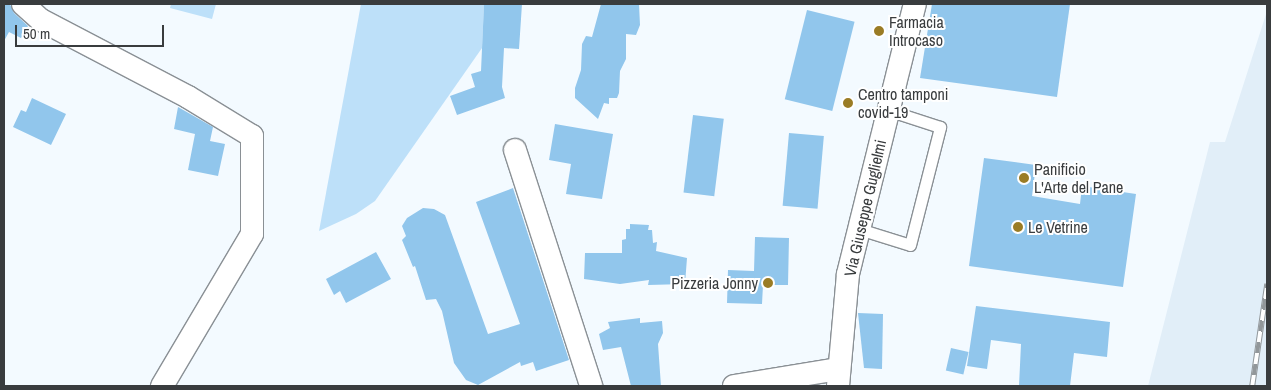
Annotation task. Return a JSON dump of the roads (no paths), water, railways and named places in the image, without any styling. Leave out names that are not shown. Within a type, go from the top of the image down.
[{"type":"street","points":[[23,4],[41,20],[188,97],[252,136],[252,234],[162,386]]},
{"type":"street","name":"Via Giuseppe Guglielmi","points":[[838,377],[848,274],[914,4]]},
{"type":"street","points":[[514,150],[591,386]]},
{"type":"street","points":[[734,386],[838,377]]},
{"type":"lane","points":[[859,229],[910,245],[940,127],[888,110]]},
{"type":"railway","points":[[1252,386],[1267,284]]},
{"type":"place","name":"Farmacia Introcaso","points":[[879,31]]},
{"type":"place","name":"Centro tamponi covid-19","points":[[848,103]]},
{"type":"place","name":"Panificio L'Arte del Pane","points":[[1024,178]]},
{"type":"place","name":"Le Vetrine","points":[[1018,227]]},
{"type":"place","name":"Pizzeria Jonny","points":[[768,283]]}]
